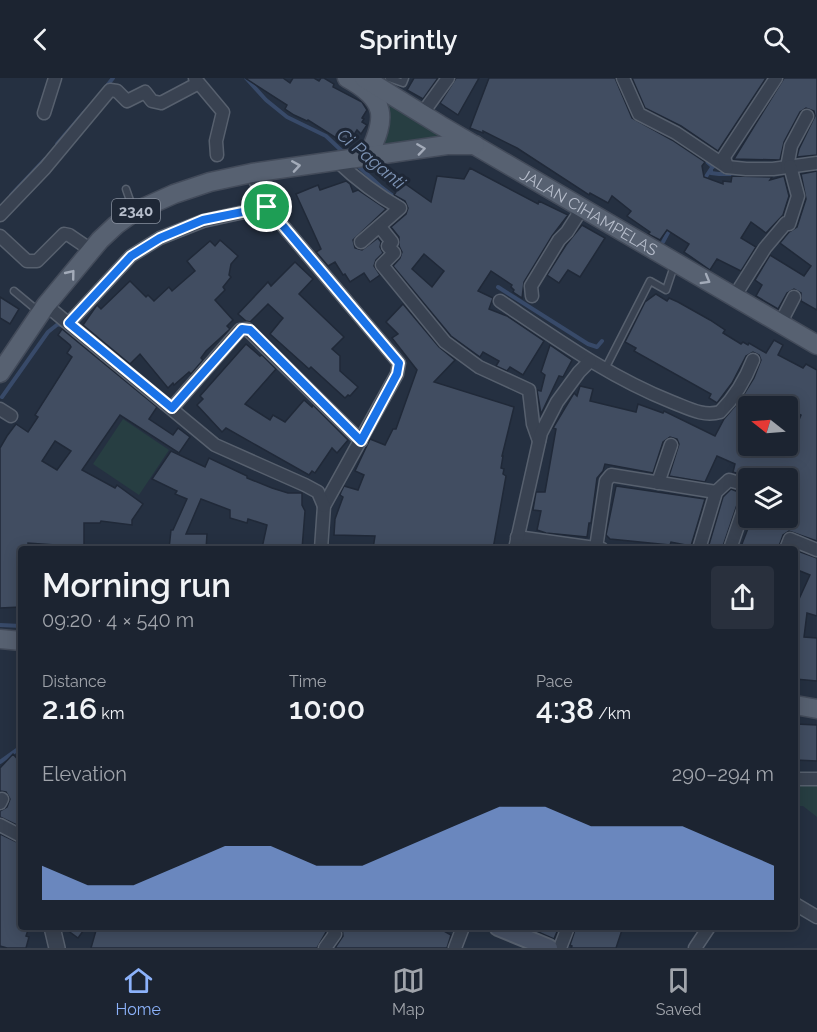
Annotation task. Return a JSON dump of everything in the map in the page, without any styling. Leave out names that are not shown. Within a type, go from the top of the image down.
[{"type":"main road","name":"JALAN CIHAMPELAS","points":[[348,78],[366,83],[401,86],[422,114],[817,345]]},
{"type":"main road","points":[[364,156],[377,138],[380,123],[379,109],[366,83]]},
{"type":"main road","name":"2340","points":[[0,373],[44,309],[91,250],[116,225],[134,212],[174,194],[252,172],[447,145],[475,145]]},
{"type":"main road","points":[[798,705],[817,708]]},
{"type":"main road","points":[[505,930],[549,948]]},
{"type":"street","points":[[44,112],[55,78]]},
{"type":"street","points":[[422,114],[448,78]]},
{"type":"street","points":[[623,78],[639,114],[676,133],[720,162],[753,169],[790,168],[817,163]]},
{"type":"street","points":[[720,162],[776,78]]},
{"type":"street","points":[[196,80],[223,112],[216,141],[217,155]]},
{"type":"street","points":[[0,215],[45,168],[110,90],[117,91],[127,101],[145,92],[152,101],[161,103],[195,86],[196,80]]},
{"type":"street","points":[[734,297],[765,248],[786,223],[789,224],[798,196],[790,168],[791,146],[807,116]]},
{"type":"street","points":[[338,159],[357,181],[400,208],[361,242]]},
{"type":"street","points":[[252,172],[267,207],[399,363],[397,374],[324,506],[321,546]]},
{"type":"street","points":[[69,323],[131,256],[160,238],[203,220],[267,207]]},
{"type":"street","points":[[532,296],[531,286],[559,240],[583,207]]},
{"type":"street","points":[[380,227],[392,242],[388,246],[394,253],[382,265],[395,278],[445,342],[479,367],[529,390],[533,424],[539,441]]},
{"type":"street","points":[[0,236],[27,261],[32,262],[37,261],[64,234],[91,250]]},
{"type":"street","points":[[780,324],[794,297]]},
{"type":"street","points":[[500,301],[604,369],[646,392],[703,414],[720,412],[726,407],[748,373],[753,360]]},
{"type":"street","points":[[44,309],[69,323],[215,445],[318,492],[324,506]]},
{"type":"street","points":[[172,408],[242,329],[247,328],[361,441]]},
{"type":"street","points":[[558,546],[516,543],[541,433],[557,402],[579,372],[591,361]]},
{"type":"street","points":[[0,409],[11,416]]},
{"type":"street","points":[[658,483],[671,445]]},
{"type":"street","points":[[601,546],[608,477],[614,474],[716,492]]},
{"type":"street","points":[[700,546],[716,492],[729,480],[738,483]]},
{"type":"street","points":[[731,546],[738,525]]},
{"type":"street","points":[[788,546],[791,539],[817,550]]},
{"type":"street","points":[[798,779],[817,779]]},
{"type":"street","points":[[0,825],[18,834]]},
{"type":"street","points":[[798,906],[817,917]]},
{"type":"street","points":[[52,930],[54,947]]},
{"type":"street","points":[[325,948],[335,934],[334,930]]},
{"type":"street","points":[[454,948],[462,930]]},
{"type":"street","points":[[560,948],[567,930]]},
{"type":"street","points":[[695,948],[708,930]]},
{"type":"lane","points":[[389,78],[401,86]]},
{"type":"lane","points":[[126,189],[134,212]]},
{"type":"lane","points":[[604,369],[650,281],[666,291],[676,262]]},
{"type":"lane","points":[[14,291],[44,309]]},
{"type":"green space","points":[[379,96],[437,131],[439,135],[436,139],[377,150]]},
{"type":"green space","points":[[123,419],[169,450],[139,495],[93,464]]},
{"type":"green space","points":[[817,782],[817,817],[803,806],[798,806],[798,783]]},
{"type":"building","points":[[245,78],[283,78],[290,83],[293,78],[314,78],[319,81],[324,78],[334,84],[333,87],[362,102],[367,110],[362,122],[367,125],[361,134],[357,130],[349,142],[344,138],[341,141],[308,120],[294,115],[285,109],[287,105]]},
{"type":"building","points":[[414,78],[438,78],[423,99],[407,90]]},
{"type":"building","points":[[456,78],[479,78],[458,115],[440,103]]},
{"type":"building","points":[[489,78],[615,78],[632,118],[672,140],[705,162],[702,166],[704,177],[723,184],[723,181],[731,182],[732,176],[772,177],[770,180],[784,176],[789,196],[783,215],[766,233],[751,222],[741,238],[756,247],[741,271],[717,259],[710,270],[684,252],[689,244],[667,230],[660,240],[648,234],[650,232],[627,216],[631,211],[612,196],[608,203],[590,193],[589,195],[517,148],[483,131],[483,133],[470,128]]},
{"type":"building","points":[[632,78],[766,78],[718,151],[681,126],[645,108]]},
{"type":"building","points":[[784,78],[817,78],[817,155],[797,157],[815,116],[814,111],[806,108],[800,112],[784,142],[780,160],[734,159]]},
{"type":"building","points":[[470,168],[538,204],[539,201],[568,215],[552,236],[524,282],[522,298],[513,292],[512,285],[491,271],[478,291],[493,298],[489,309],[507,316],[544,341],[523,375],[510,367],[507,371],[496,366],[499,361],[483,352],[480,357],[451,336],[393,266],[402,252],[399,237],[391,227],[406,214],[408,208],[405,201],[394,195],[396,192],[387,184],[394,176],[431,202],[437,176],[464,179]],"holes":[[[424,254],[444,271],[432,287],[412,269]]]},
{"type":"building","points":[[817,171],[817,310],[801,301],[801,293],[794,289],[787,293],[778,309],[756,296],[762,285],[755,280],[770,255],[804,276],[811,266],[780,243],[789,232],[797,227],[806,199],[801,174]]},
{"type":"building","points":[[346,181],[353,192],[358,190],[386,209],[353,240],[355,248],[362,250],[378,238],[381,242],[380,247],[383,253],[374,266],[380,275],[370,282],[364,273],[350,282],[335,262],[328,266],[316,252],[321,249],[296,194],[318,185],[320,190]]},
{"type":"building","points":[[582,225],[605,238],[580,277],[568,270],[559,283],[547,275]]},
{"type":"building","points":[[220,240],[238,256],[231,264],[229,275],[231,277],[223,287],[225,290],[215,300],[233,320],[227,326],[230,329],[206,351],[201,358],[203,360],[191,374],[189,372],[174,385],[173,383],[168,388],[140,354],[130,364],[83,325],[97,305],[101,309],[130,281],[146,297],[148,295],[154,301],[169,287],[172,291],[195,271],[187,261],[210,241],[215,246]]},
{"type":"building","points":[[295,262],[313,279],[299,294],[344,337],[332,349],[340,356],[340,371],[358,387],[345,398],[270,334],[283,318],[268,304],[250,322],[238,314],[268,282],[271,286]]},
{"type":"building","points":[[656,294],[667,301],[669,298],[678,302],[710,320],[725,330],[723,333],[741,344],[743,342],[748,345],[749,343],[766,353],[774,340],[783,345],[778,355],[803,368],[806,364],[817,370],[817,541],[789,531],[783,535],[779,546],[741,546],[748,528],[798,528],[798,468],[738,468],[738,474],[733,472],[735,464],[717,456],[705,482],[669,476],[679,444],[677,439],[670,437],[663,442],[653,473],[605,464],[597,478],[587,537],[537,530],[541,511],[533,510],[536,492],[545,492],[556,429],[553,428],[574,393],[577,396],[580,386],[593,389],[590,401],[636,412],[638,404],[663,413],[664,411],[715,436],[724,419],[738,403],[738,456],[798,456],[798,422],[801,415],[798,414],[798,396],[743,396],[754,378],[761,360],[759,355],[753,352],[746,356],[732,383],[717,403],[709,398],[711,394],[634,351],[636,348],[625,342],[645,302]]},
{"type":"building","points":[[0,297],[19,309],[10,324],[0,318]]},
{"type":"building","points":[[403,304],[439,347],[455,360],[434,382],[514,407],[502,456],[501,468],[504,469],[503,474],[506,476],[494,546],[373,546],[375,536],[334,535],[335,519],[343,497],[340,495],[344,486],[358,490],[364,475],[355,471],[370,439],[385,445],[393,429],[396,429],[417,370],[392,338],[398,334],[386,322]]},
{"type":"building","points":[[62,329],[157,407],[149,419],[173,435],[178,428],[190,437],[179,453],[120,415],[82,470],[115,488],[117,485],[143,504],[132,520],[132,525],[101,521],[100,523],[84,523],[84,546],[28,543],[28,546],[18,546],[18,607],[0,608],[0,448],[16,424],[28,432],[38,417],[35,415],[72,357],[67,353],[70,345],[58,335]],"holes":[[[55,441],[71,451],[57,470],[42,461]]]},
{"type":"building","points":[[246,344],[276,369],[245,404],[270,420],[273,415],[285,422],[304,400],[312,407],[313,405],[348,440],[337,453],[332,448],[315,473],[312,471],[309,475],[226,428],[222,432],[197,405],[203,399],[200,396]]},
{"type":"building","points":[[550,345],[572,360],[563,377],[559,376],[541,414],[537,390],[541,391],[545,375],[541,372]]},
{"type":"building","points":[[171,451],[205,467],[209,458],[272,488],[288,493],[302,493],[302,505],[305,511],[302,546],[262,546],[267,525],[248,519],[247,523],[230,518],[230,510],[201,499],[186,534],[207,534],[206,546],[169,546],[171,530],[187,499],[175,494],[177,491],[152,479]]},
{"type":"building","points":[[616,486],[705,499],[691,546],[671,542],[670,545],[610,539],[606,535]]},
{"type":"building","points":[[731,489],[738,492],[738,502],[723,546],[709,546],[723,497]]},
{"type":"building","points":[[798,551],[817,558],[817,616],[807,613],[804,637],[817,638],[817,681],[798,679],[798,598],[810,575],[798,570]]},
{"type":"building","points":[[798,724],[817,725],[817,761],[798,760]]},
{"type":"building","points":[[13,754],[18,760],[18,826],[0,817],[0,811],[7,807],[10,799],[6,792],[0,791],[0,768]]},
{"type":"building","points":[[0,834],[18,843],[18,930],[28,930],[26,936],[29,937],[26,948],[0,946]]},
{"type":"building","points":[[67,930],[84,930],[78,938]]},
{"type":"building","points":[[96,930],[326,930],[326,932],[317,948],[91,948]]},
{"type":"building","points":[[342,930],[442,930],[451,935],[447,948],[335,948],[343,936]]},
{"type":"building","points":[[536,930],[558,930],[554,939]]},
{"type":"building","points":[[575,930],[622,930],[616,948],[571,948]]},
{"type":"waterway","name":"Ci Paganti","points":[[106,87],[113,78]]},
{"type":"waterway","name":"Ci Paganti","points":[[246,78],[266,100],[287,117],[326,136],[344,153]]},
{"type":"waterway","name":"Ci Paganti","points":[[57,144],[87,109]]},
{"type":"waterway","points":[[699,154],[713,167]]},
{"type":"waterway","name":"Ci Paganti","points":[[11,195],[45,159]]},
{"type":"waterway","name":"Ci Paganti","points":[[703,181],[715,163]]},
{"type":"waterway","name":"Ci Paganti","points":[[356,164],[410,209]]},
{"type":"waterway","points":[[711,170],[711,173],[739,174]]},
{"type":"waterway","name":"Ci Paganti","points":[[663,242],[671,227]]},
{"type":"waterway","name":"Ci Paganti","points":[[498,287],[588,344],[597,347],[602,341]]},
{"type":"waterway","points":[[2,397],[48,332],[58,324],[64,326]]},
{"type":"waterway","points":[[0,625],[18,626]]},
{"type":"waterway","points":[[0,762],[18,749]]},
{"type":"route","points":[[267,207],[399,363],[397,374],[361,441],[247,328],[242,329],[172,408],[69,323],[131,256],[160,238],[203,220],[267,207]]}]
